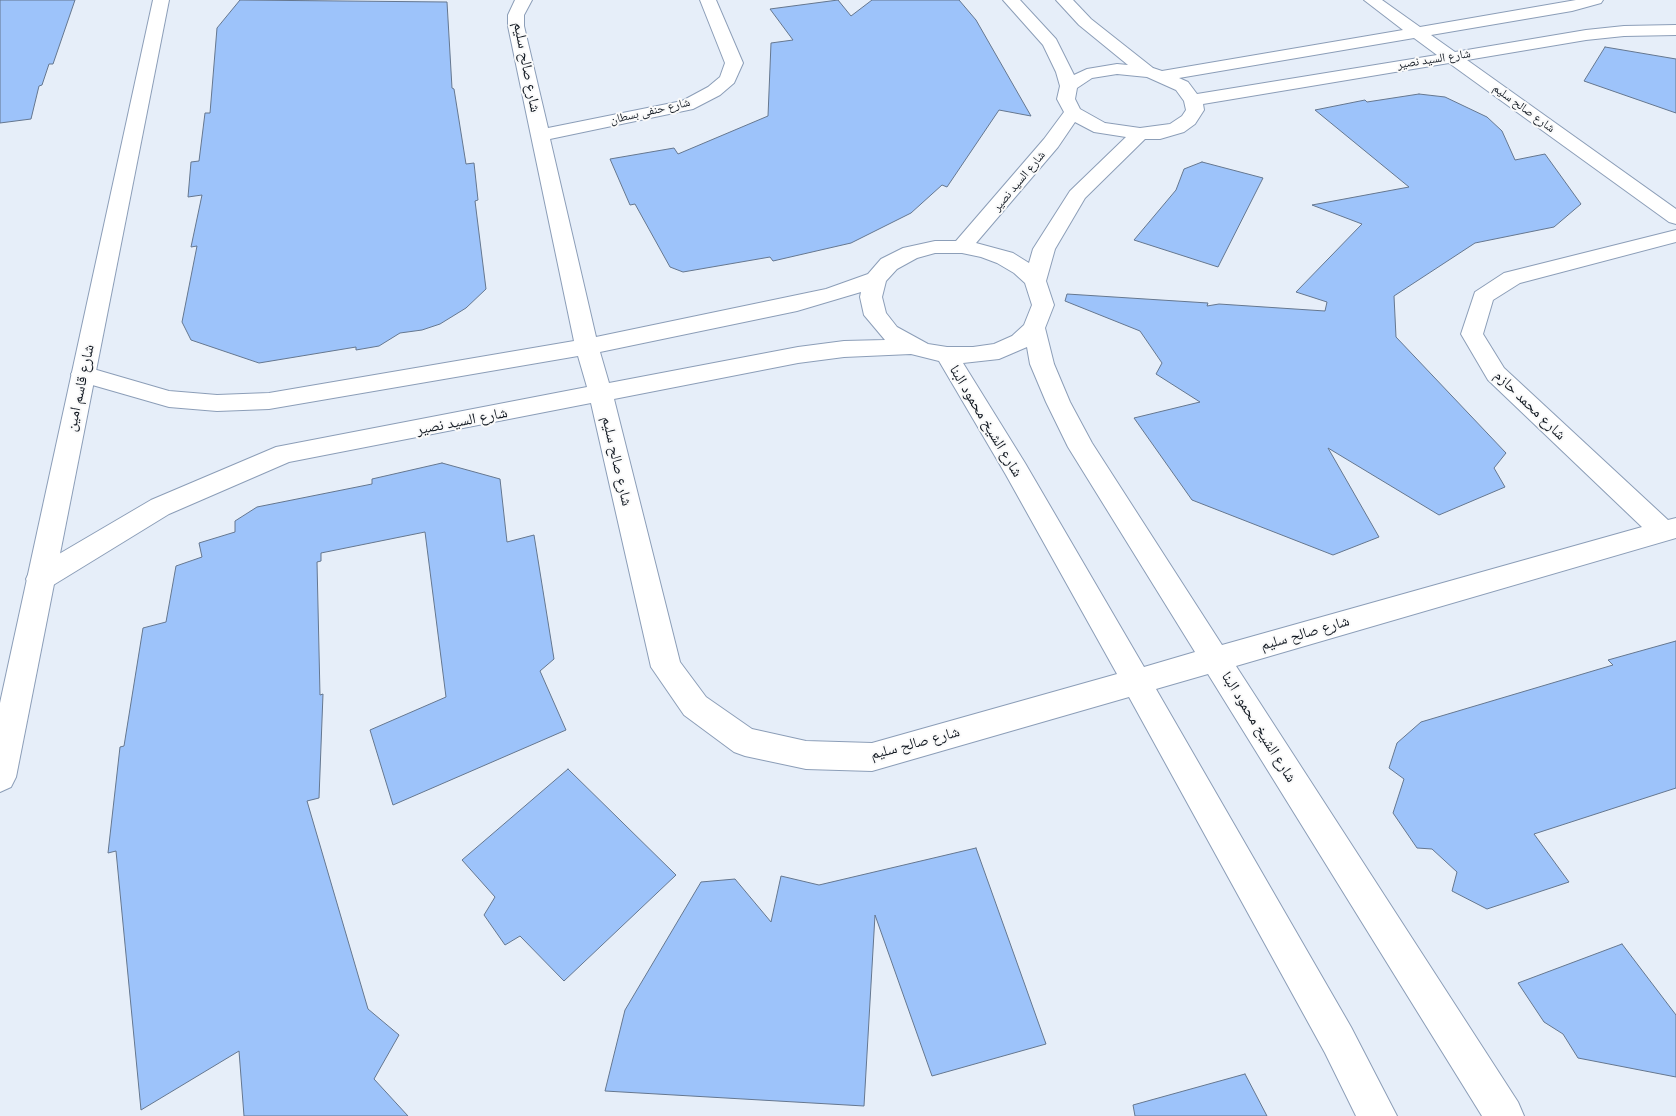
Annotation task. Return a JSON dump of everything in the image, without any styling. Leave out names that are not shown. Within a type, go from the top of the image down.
[{"type":"street","name":"شارع قاسم امين","points":[[0,777],[161,0]]},
{"type":"street","name":"شارع صالح سليم","points":[[524,0],[520,3],[516,15],[516,26],[587,347],[601,395],[666,667],[695,706],[745,742],[806,755],[872,757],[1670,530]]},
{"type":"street","name":"شارع حنفى بسطان","points":[[541,135],[687,105],[714,92],[728,79],[734,63],[708,0]]},
{"type":"street","points":[[1011,0],[1050,43],[1063,66],[1069,86],[1066,99],[1073,112],[1085,121],[1101,128],[1140,134],[1160,133],[1189,120],[1195,110],[1193,100],[1182,86],[1155,74],[1085,22],[1064,0]]},
{"type":"street","name":"شارع صالح سليم","points":[[1372,0],[1453,56],[1676,218]]},
{"type":"street","name":"شارع السيد نصير","points":[[1155,74],[1418,32],[1572,6],[1595,0]]},
{"type":"street","name":"شارع السيد نصير","points":[[1193,100],[1586,35],[1624,31],[1676,30]]},
{"type":"street","points":[[1069,86],[1082,76],[1101,70],[1134,70],[1155,74]]},
{"type":"street","name":"شارع السيد نصير","points":[[962,247],[1051,143],[1073,112]]},
{"type":"street","points":[[1035,281],[1044,248],[1077,195],[1140,134]]},
{"type":"street","name":"شارع محمد حازم","points":[[1670,530],[1496,374],[1472,334],[1483,297],[1512,278],[1676,236]]},
{"type":"street","points":[[935,247],[962,247],[985,251],[1005,258],[1022,268],[1035,281],[1044,305],[1034,328],[1020,341],[999,350],[973,355],[947,355],[912,346],[889,332],[875,315],[871,297],[876,279],[889,264],[910,253],[935,247]]},
{"type":"street","points":[[83,374],[169,399],[217,403],[269,401],[587,347],[797,304],[834,294],[876,279]]},
{"type":"street","name":"شارع الشيخ محمود البنا","points":[[1034,328],[1042,364],[1081,448],[1216,658],[1458,1046],[1504,1116]]},
{"type":"street","name":"شارع السيد نصير","points":[[40,579],[160,507],[285,454],[601,395],[798,355],[844,349],[912,346]]},
{"type":"street","name":"شارع الشيخ محمود البنا","points":[[947,355],[1025,485],[1136,681],[1338,1040],[1377,1116]]},
{"type":"building","points":[[0,0],[75,0],[53,64],[49,64],[42,85],[39,86],[31,119],[0,123]]},
{"type":"building","points":[[240,0],[447,2],[452,88],[454,89],[466,164],[474,163],[478,200],[475,201],[486,289],[466,308],[440,324],[422,330],[400,333],[379,346],[356,350],[356,347],[259,363],[191,340],[182,322],[197,246],[191,247],[202,195],[188,197],[191,162],[199,161],[205,113],[210,113],[217,28]]},
{"type":"building","points":[[838,0],[851,16],[872,0],[959,0],[976,20],[1031,116],[999,110],[947,187],[942,185],[911,213],[851,243],[773,261],[770,257],[683,272],[670,267],[635,204],[630,205],[610,159],[674,148],[678,154],[768,116],[771,43],[793,40],[770,9]]},
{"type":"building","points":[[1605,47],[1676,59],[1676,113],[1584,81]]},
{"type":"building","points":[[1419,94],[1445,97],[1487,117],[1502,131],[1515,160],[1545,154],[1581,204],[1554,227],[1475,243],[1394,296],[1396,337],[1506,453],[1494,468],[1505,487],[1439,515],[1328,448],[1379,537],[1333,555],[1192,500],[1134,418],[1200,402],[1156,374],[1162,363],[1140,331],[1065,301],[1067,294],[1208,303],[1207,306],[1219,304],[1325,311],[1327,302],[1296,292],[1362,224],[1312,205],[1409,187],[1315,110],[1365,100],[1367,102]]},
{"type":"building","points":[[1202,162],[1263,178],[1218,267],[1134,240],[1176,190],[1184,169]]},
{"type":"building","points":[[442,463],[500,479],[507,542],[534,535],[554,659],[540,671],[566,730],[393,805],[370,730],[446,697],[425,532],[321,553],[321,561],[317,562],[320,695],[323,694],[319,798],[307,801],[368,1009],[399,1035],[374,1079],[408,1116],[244,1116],[239,1051],[141,1110],[116,851],[108,853],[120,747],[124,746],[143,628],[166,622],[176,566],[202,557],[199,543],[235,532],[235,521],[257,507],[372,484],[372,479]]},
{"type":"building","points":[[1676,641],[1676,788],[1534,834],[1569,882],[1487,909],[1452,891],[1457,872],[1432,849],[1417,848],[1393,813],[1404,779],[1389,768],[1397,743],[1421,722],[1613,665],[1608,660]]},
{"type":"building","points":[[568,769],[676,875],[564,981],[520,936],[505,945],[484,915],[495,897],[462,860]]},
{"type":"building","points":[[976,848],[1046,1044],[932,1076],[875,915],[864,1106],[605,1091],[625,1010],[701,882],[735,879],[771,922],[781,876],[819,885]]},
{"type":"building","points":[[1622,944],[1676,1015],[1676,1077],[1578,1058],[1563,1034],[1544,1022],[1518,983]]},
{"type":"building","points":[[1245,1074],[1267,1116],[1135,1116],[1133,1105]]}]
